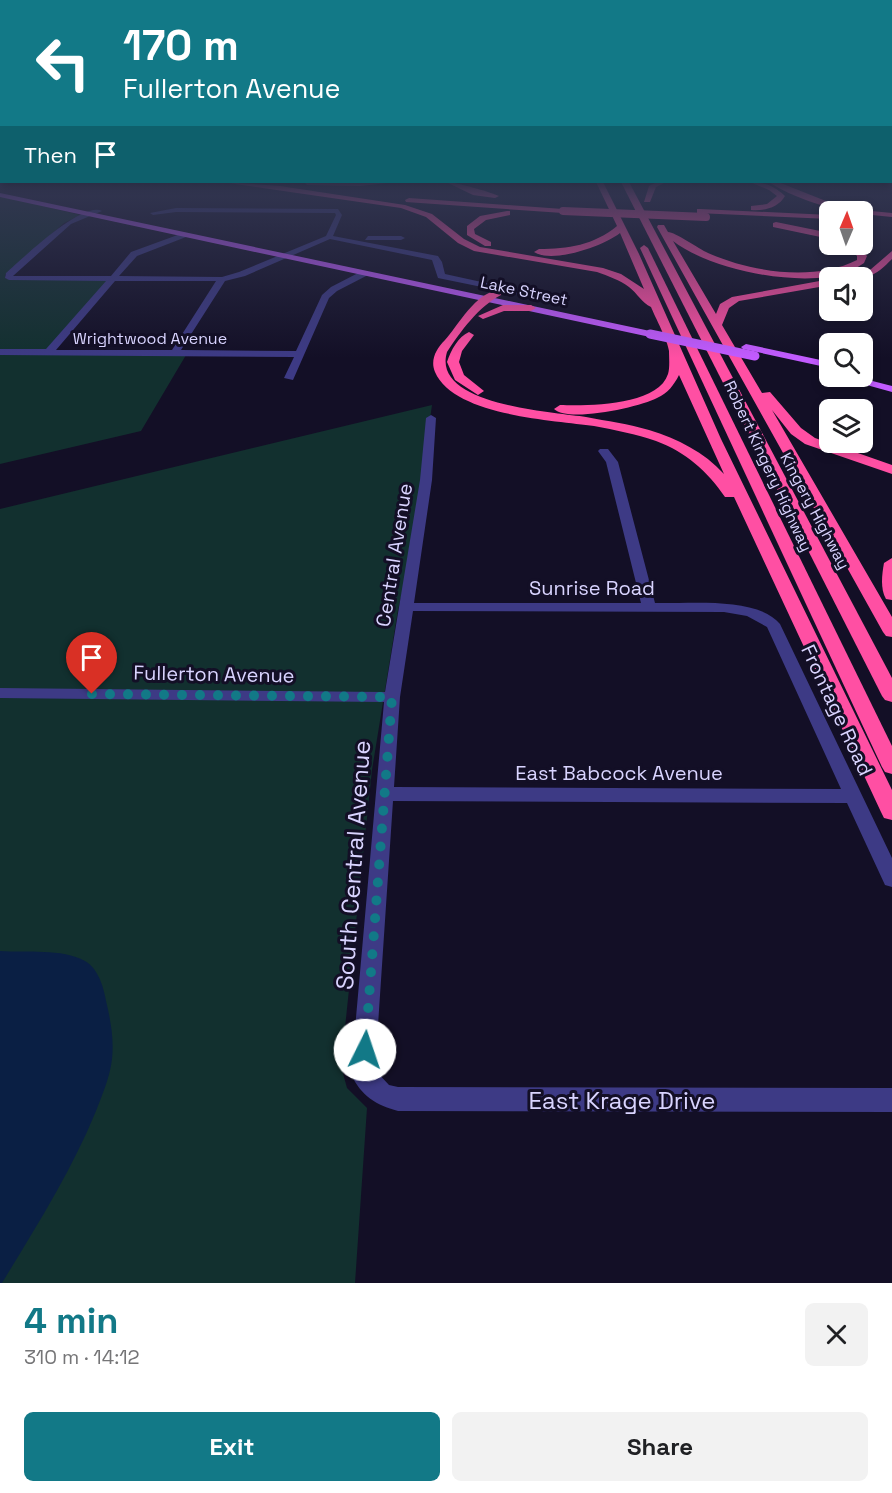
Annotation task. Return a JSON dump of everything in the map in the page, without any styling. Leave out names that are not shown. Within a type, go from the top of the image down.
[{"type":"highway","points":[[456,238],[477,249],[613,274],[633,285],[662,316]]},
{"type":"highway","points":[[475,238],[508,249],[544,252],[596,245],[608,238]]},
{"type":"highway","points":[[626,238],[662,316],[672,345],[808,641],[892,812]]},
{"type":"highway","name":"Robert Kingery Highway","points":[[638,238],[892,767]]},
{"type":"highway","name":"Kingery Highway","points":[[654,238],[892,696]]},
{"type":"highway","points":[[668,238],[892,632]]},
{"type":"highway","points":[[674,238],[692,251],[733,265],[772,272],[812,274],[849,269],[863,259],[861,255]]},
{"type":"highway","points":[[873,272],[892,254]]},
{"type":"highway","points":[[717,324],[724,306],[736,299],[819,284]]},
{"type":"highway","points":[[492,297],[483,316],[454,357],[453,362],[459,377],[474,390],[500,400],[571,410],[596,409],[631,403],[653,395],[665,387],[673,376],[672,345]]},
{"type":"highway","points":[[492,297],[441,351],[439,363],[447,383],[466,395],[502,407],[644,433],[672,443],[700,459],[725,484],[808,641]]},
{"type":"highway","points":[[483,316],[503,308],[531,308]]},
{"type":"highway","points":[[738,362],[796,431],[810,441],[892,470]]},
{"type":"highway","points":[[892,563],[890,573],[892,595]]},
{"type":"main road","name":"Lake Street","points":[[197,238],[492,297],[531,308],[819,363]]},
{"type":"main road","name":"Lake Street","points":[[227,238],[649,330],[819,371]]},
{"type":"main road","points":[[873,375],[892,379]]},
{"type":"main road","points":[[873,384],[892,389]]},
{"type":"street","points":[[52,238],[9,275],[9,278],[222,279],[242,274],[329,238]]},
{"type":"street","points":[[50,351],[134,254],[176,238]]},
{"type":"street","points":[[335,238],[435,258],[441,276],[564,301]]},
{"type":"street","points":[[392,238],[401,238]]},
{"type":"street","points":[[289,378],[325,297],[334,289],[365,273]]},
{"type":"street","points":[[174,354],[222,279]]},
{"type":"street","name":"Wrightwood Avenue","points":[[0,352],[299,354]]},
{"type":"street","name":"Central Avenue","points":[[392,697],[426,480],[431,418]]},
{"type":"street","points":[[604,451],[612,462],[649,607]]},
{"type":"street","name":"Sunrise Road","points":[[407,607],[724,608],[751,612],[773,624]]},
{"type":"street","name":"Frontage Road","points":[[773,624],[892,879]]},
{"type":"street","name":"Fullerton Avenue","points":[[0,693],[392,697]]},
{"type":"street","name":"South Central Avenue","points":[[363,1074],[392,697]]},
{"type":"street","name":"East Babcock Avenue","points":[[384,794],[855,796]]},
{"type":"street","name":"East Krage Drive","points":[[363,1074],[382,1095],[398,1099],[892,1100]]},
{"type":"green space","points":[[0,238],[47,238],[5,275],[6,279],[108,280],[48,351],[186,355],[141,431],[0,464]]},
{"type":"green space","points":[[432,405],[411,554],[398,610],[372,770],[341,1066],[347,1088],[367,1108],[355,1283],[0,1283],[0,509]]},
{"type":"water","points":[[0,951],[66,954],[90,965],[98,975],[103,987],[113,1045],[108,1079],[76,1156],[2,1283],[0,1283]]},
{"type":"route","points":[[92,694],[392,697],[365,1050]]}]
